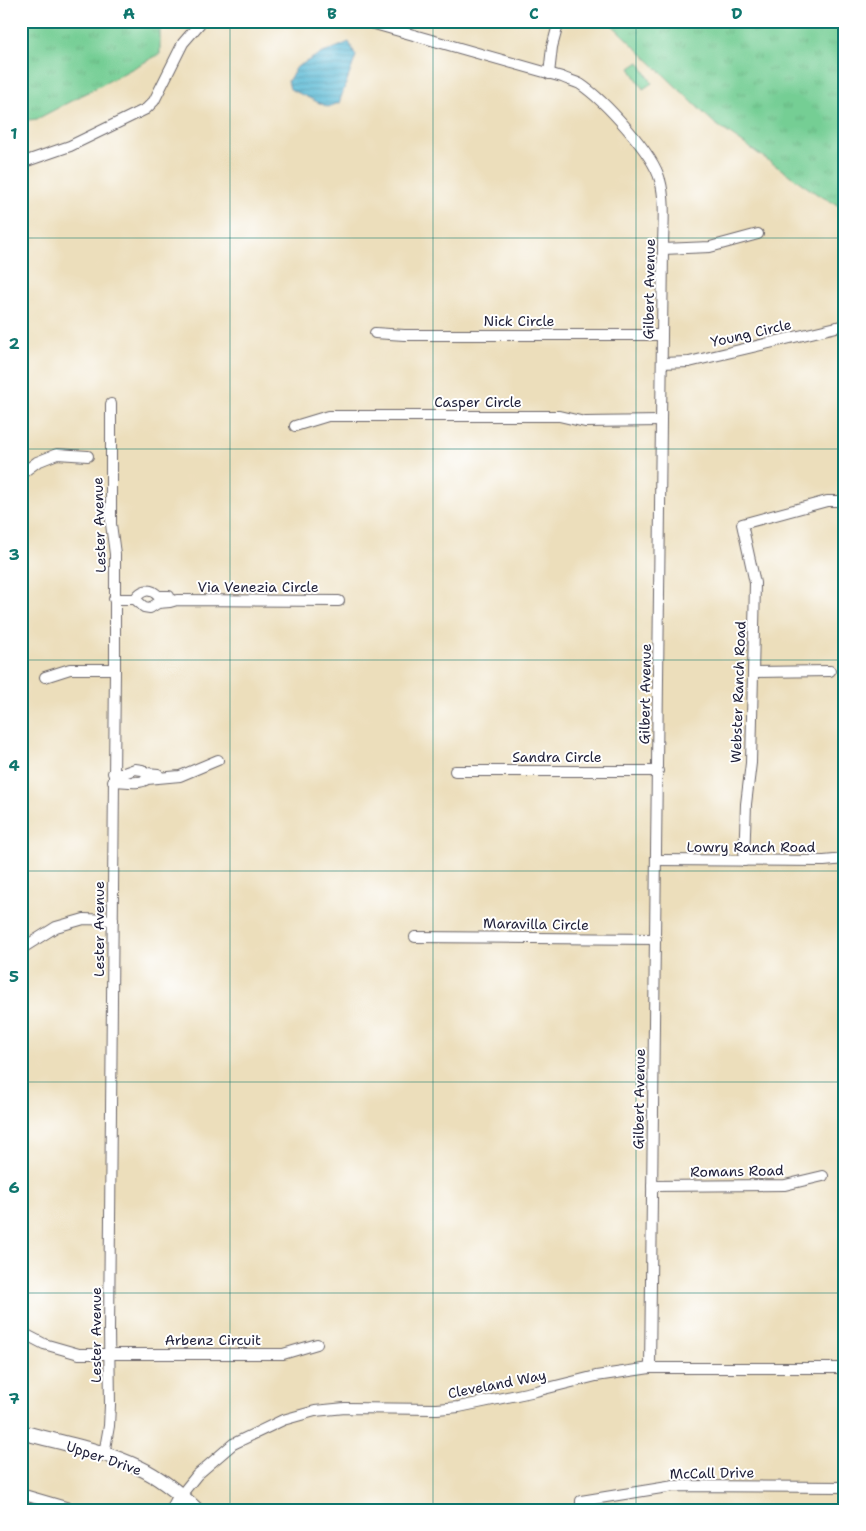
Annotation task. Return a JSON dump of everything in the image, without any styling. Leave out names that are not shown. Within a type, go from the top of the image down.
[{"type":"main road","name":"Upper Drive","points":[[21,1432],[104,1454],[141,1469],[181,1495],[197,1510]]},
{"type":"main road","points":[[173,1510],[181,1495]]},
{"type":"street","points":[[21,163],[70,146],[146,109],[154,101],[183,43],[202,21]]},
{"type":"street","name":"Gilbert Avenue","points":[[364,21],[579,84],[609,109],[654,163],[661,181],[663,200],[662,363],[650,1368]]},
{"type":"street","points":[[549,74],[552,47],[559,21]]},
{"type":"street","points":[[663,249],[710,247],[758,234]]},
{"type":"street","name":"Young Circle","points":[[662,363],[689,362],[845,325]]},
{"type":"street","name":"Nick Circle","points":[[375,332],[404,335],[662,335]]},
{"type":"street","name":"Lester Avenue","points":[[104,1454],[109,1419],[115,669],[115,554],[111,524],[111,404]]},
{"type":"street","name":"Casper Circle","points":[[295,426],[328,416],[559,416],[585,422],[661,421]]},
{"type":"street","points":[[21,474],[37,462],[58,454],[88,456]]},
{"type":"street","name":"Webster Ranch Road","points":[[744,861],[746,804],[751,763],[754,583],[742,524],[827,501],[845,501]]},
{"type":"street","name":"Via Venezia Circle","points":[[135,599],[142,592],[148,590],[158,596],[169,596],[177,600]]},
{"type":"street","name":"Via Venezia Circle","points":[[114,599],[135,599],[144,607],[150,608],[158,603],[177,600],[339,601]]},
{"type":"street","points":[[45,677],[70,669],[115,669]]},
{"type":"street","points":[[754,672],[830,671]]},
{"type":"street","points":[[113,777],[137,783],[163,776],[180,776],[218,760]]},
{"type":"street","name":"Sandra Circle","points":[[456,771],[658,771]]},
{"type":"street","name":"Lowry Ranch Road","points":[[657,860],[824,861],[845,859]]},
{"type":"street","points":[[21,949],[56,927],[84,919],[113,920]]},
{"type":"street","name":"Maravilla Circle","points":[[415,937],[656,939]]},
{"type":"street","name":"Romans Road","points":[[652,1186],[785,1185],[823,1176]]},
{"type":"street","name":"Arbenz Circuit","points":[[21,1332],[44,1344],[79,1354],[283,1354],[316,1344]]},
{"type":"street","name":"Cleveland Way","points":[[181,1495],[197,1475],[233,1444],[282,1420],[315,1411],[345,1408],[438,1409],[459,1407],[596,1376],[650,1368],[845,1368]]},
{"type":"street","name":"McCall Drive","points":[[581,1505],[674,1486],[845,1486]]},
{"type":"street","points":[[21,1494],[76,1510]]},
{"type":"green space","points":[[21,21],[160,21],[160,54],[37,119],[21,121]]},
{"type":"green space","points":[[608,21],[845,21],[845,209],[817,194],[714,123]]},
{"type":"green space","points":[[639,62],[652,83],[643,89],[630,68]]},
{"type":"water","points":[[349,42],[356,56],[339,103],[328,107],[290,89],[288,81],[297,67],[316,56]]}]
